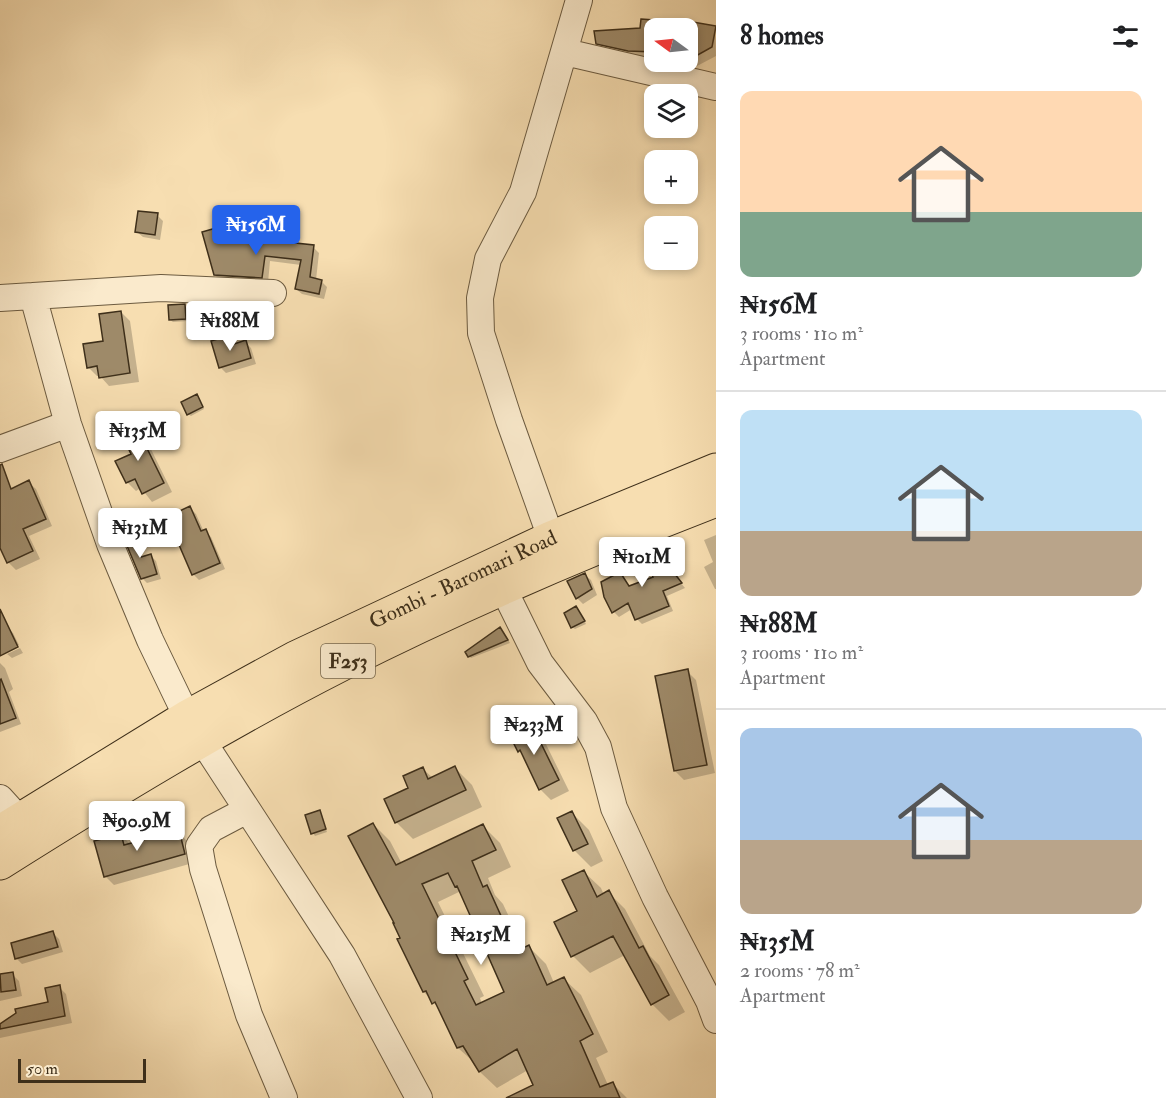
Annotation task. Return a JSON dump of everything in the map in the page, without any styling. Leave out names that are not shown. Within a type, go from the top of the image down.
[{"type":"main road","name":"Gombi - Baromari Road","points":[[0,863],[80,812],[294,658],[551,538],[716,470]]},
{"type":"main road","name":"Gombi - Baromari Road","points":[[7,817],[195,729],[341,665],[502,588],[716,500]]},
{"type":"street","points":[[551,538],[481,333],[480,298],[488,259],[523,192],[579,0]]},
{"type":"street","points":[[565,52],[716,87]]},
{"type":"street","points":[[0,298],[161,288],[273,293]]},
{"type":"street","points":[[33,296],[68,424],[110,544],[150,640],[195,729],[342,955],[419,1098]]},
{"type":"street","points":[[0,449],[68,424]]},
{"type":"street","points":[[502,588],[540,663],[584,721],[598,747],[614,808],[655,897],[709,1001],[716,1020]]},
{"type":"street","points":[[247,810],[211,829],[199,846],[203,869],[249,1015],[284,1098]]},
{"type":"building","points":[[641,19],[644,19],[644,52],[628,51],[596,44],[594,31],[640,28]]},
{"type":"building","points":[[698,23],[716,26],[712,47],[698,55]]},
{"type":"building","points":[[138,211],[158,213],[155,235],[135,232]]},
{"type":"building","points":[[223,226],[224,230],[267,235],[267,240],[314,245],[310,277],[322,280],[319,294],[295,289],[301,260],[265,256],[262,278],[214,275],[202,232]]},
{"type":"building","points":[[185,304],[186,319],[169,320],[168,305]]},
{"type":"building","points":[[121,311],[130,373],[99,378],[97,366],[87,368],[83,344],[103,341],[99,314]]},
{"type":"building","points":[[228,336],[231,345],[246,340],[251,358],[219,368],[211,341]]},
{"type":"building","points":[[197,394],[203,407],[187,415],[181,402]]},
{"type":"building","points":[[135,424],[164,483],[142,494],[135,479],[126,483],[115,461],[131,454],[120,431]]},
{"type":"building","points":[[2,464],[11,489],[29,480],[46,519],[23,529],[33,551],[7,563],[0,548],[0,465]]},
{"type":"building","points":[[190,506],[201,531],[206,529],[220,563],[192,575],[167,517]]},
{"type":"building","points":[[129,531],[141,557],[151,554],[157,574],[141,579],[122,534]]},
{"type":"building","points":[[655,549],[682,583],[663,591],[669,606],[635,620],[628,603],[612,613],[604,597],[601,582],[620,572],[629,586],[653,577],[640,554]]},
{"type":"building","points":[[585,573],[592,589],[576,599],[567,581]]},
{"type":"building","points":[[576,606],[585,621],[571,628],[564,613]]},
{"type":"building","points":[[0,609],[18,647],[0,656]]},
{"type":"building","points":[[500,627],[508,640],[468,657],[465,652]]},
{"type":"building","points":[[688,669],[707,765],[674,771],[655,676]]},
{"type":"building","points":[[0,680],[16,718],[0,724]]},
{"type":"building","points":[[531,723],[559,780],[539,790],[520,750],[518,752],[509,734]]},
{"type":"building","points":[[455,766],[466,790],[395,823],[384,799],[408,788],[403,776],[423,767],[428,779]]},
{"type":"building","points":[[320,810],[326,829],[311,834],[305,815]]},
{"type":"building","points":[[572,811],[588,844],[573,851],[557,818]]},
{"type":"building","points":[[373,823],[396,865],[483,824],[496,850],[472,861],[483,887],[487,885],[517,951],[529,945],[547,985],[564,977],[593,1034],[580,1041],[600,1087],[613,1082],[620,1098],[506,1098],[533,1085],[517,1049],[479,1072],[463,1046],[457,1048],[435,1002],[432,1004],[426,991],[423,992],[397,939],[400,938],[394,923],[348,836]],"holes":[[[448,873],[455,887],[457,886],[504,992],[476,1005],[464,981],[468,979],[422,884]]]},
{"type":"building","points":[[179,830],[185,854],[104,877],[94,841],[121,834],[124,845]]},
{"type":"building","points":[[584,870],[597,897],[609,890],[639,948],[643,946],[669,995],[651,1005],[613,936],[571,957],[554,922],[577,911],[562,880]]},
{"type":"building","points":[[53,931],[58,947],[15,959],[11,943]]},
{"type":"building","points":[[13,972],[16,990],[1,992],[0,974]]},
{"type":"building","points":[[60,985],[65,1016],[0,1029],[0,1024],[16,1013],[15,1009],[48,1002],[45,988]]}]
